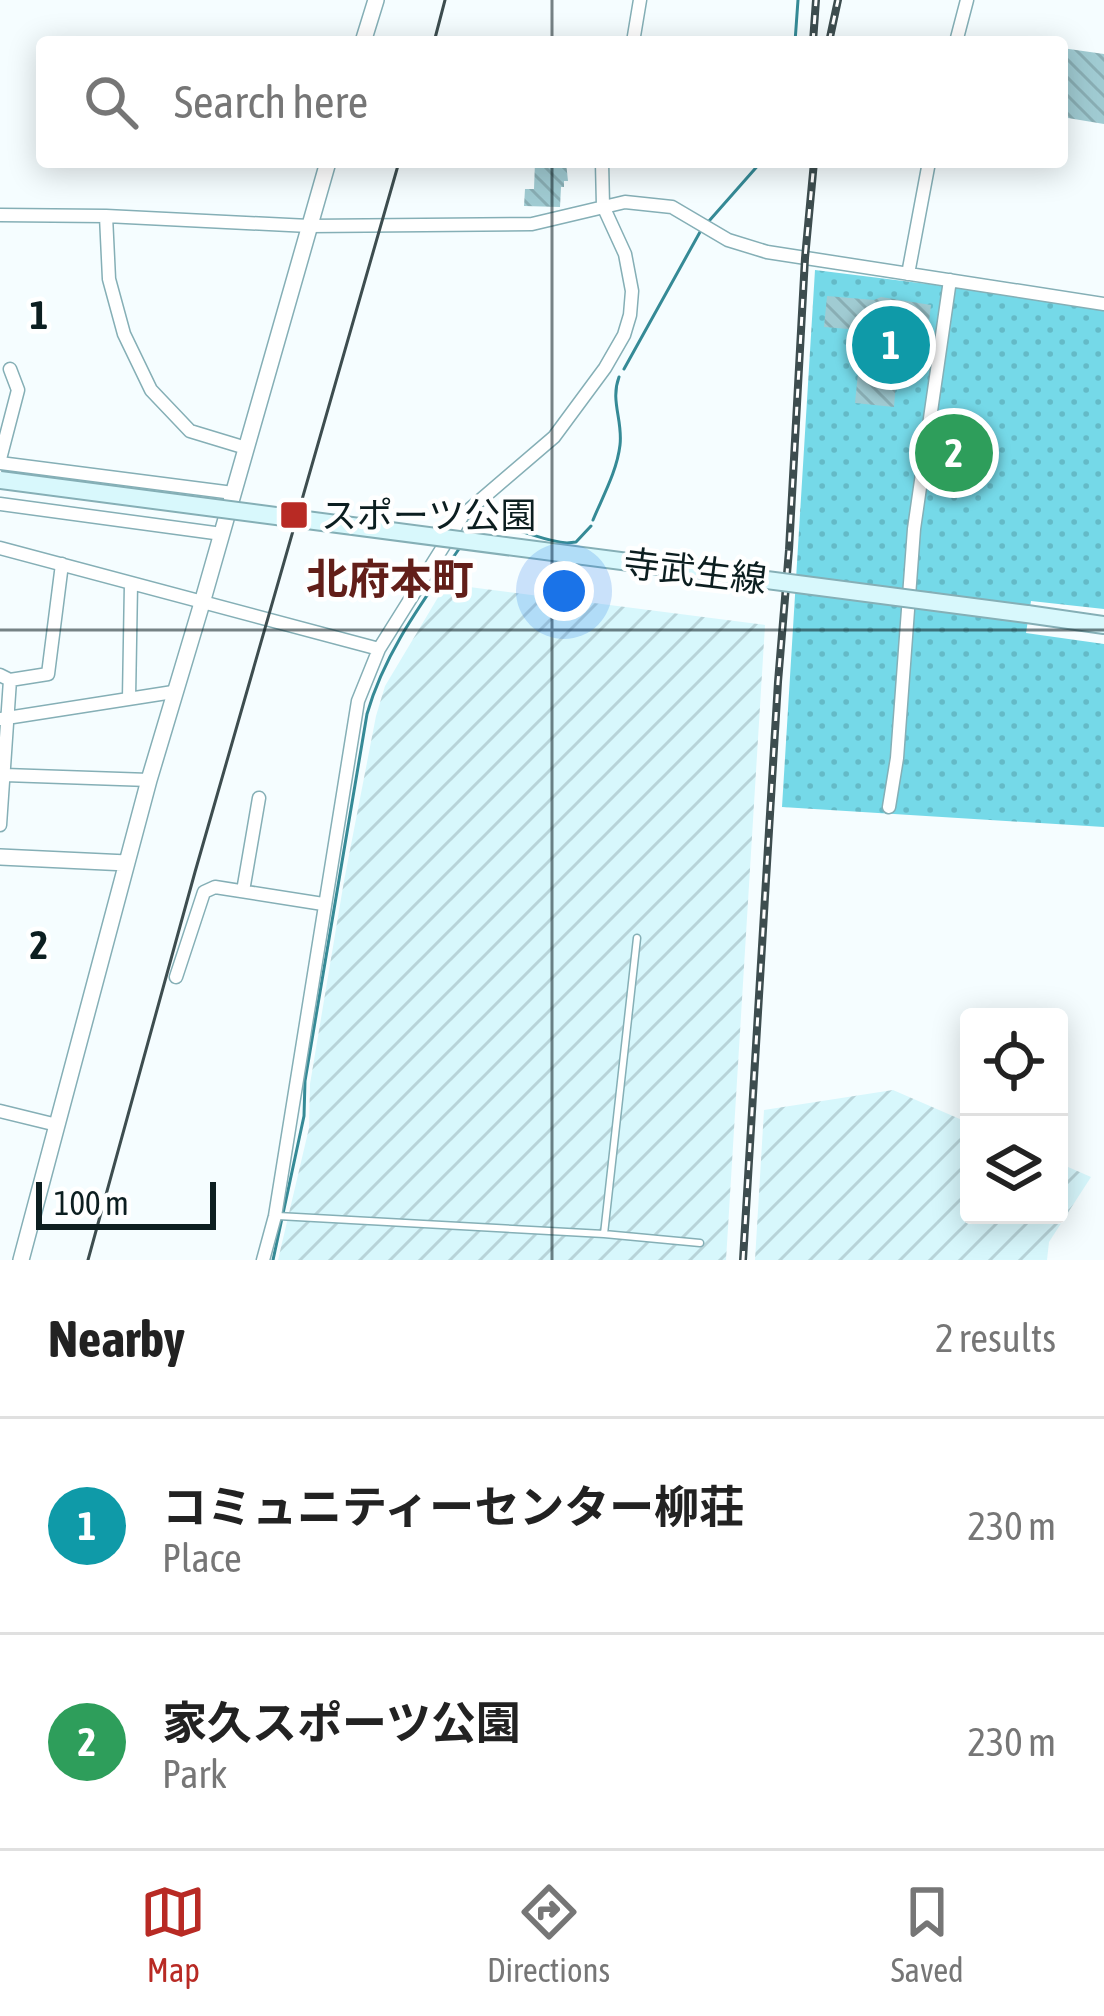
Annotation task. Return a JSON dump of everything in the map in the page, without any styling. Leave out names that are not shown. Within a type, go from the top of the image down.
[{"type":"main road","name":"寺武生線","points":[[0,480],[1104,625]]},
{"type":"street","points":[[366,36],[376,0]]},
{"type":"street","points":[[633,36],[640,0]]},
{"type":"street","points":[[958,36],[967,0]]},
{"type":"street","points":[[21,1260],[173,692],[326,168]]},
{"type":"street","points":[[263,1260],[275,1216],[358,701],[379,650],[463,515],[554,437],[624,335],[632,291],[625,254],[603,206],[602,168]]},
{"type":"street","points":[[908,274],[928,168]]},
{"type":"street","points":[[0,215],[106,215],[309,226],[532,224],[625,202],[672,207],[728,240],[767,253],[1104,304]]},
{"type":"street","points":[[106,215],[109,279],[124,334],[151,390],[190,431],[246,448]]},
{"type":"street","points":[[889,807],[914,529],[950,280]]},
{"type":"street","points":[[10,368],[17,390],[0,461],[233,494]]},
{"type":"street","points":[[0,504],[221,534]]},
{"type":"street","points":[[0,548],[379,650]]},
{"type":"street","points":[[0,825],[5,678],[48,674],[62,565]]},
{"type":"street","points":[[129,698],[131,584]]},
{"type":"street","points":[[4,718],[173,692]]},
{"type":"street","points":[[4,775],[149,780]]},
{"type":"street","points":[[243,891],[259,798]]},
{"type":"street","points":[[0,857],[127,863]]},
{"type":"street","points":[[176,977],[204,892],[214,887],[323,904]]},
{"type":"street","points":[[0,1111],[57,1125]]},
{"type":"lane","points":[[604,1234],[637,938]]},
{"type":"lane","points":[[275,1216],[700,1243]]},
{"type":"shaded area","points":[[815,270],[1104,306],[1104,609],[1031,601],[1026,633],[1104,644],[1104,827],[782,807]]},
{"type":"shaded area","points":[[446,584],[765,625],[726,1260],[278,1260],[309,1128],[310,1084],[376,716],[385,686]]},
{"type":"shaded area","points":[[893,1090],[960,1119],[960,1224],[1061,1224],[1049,1242],[1047,1260],[755,1260],[764,1110]]},
{"type":"shaded area","points":[[1068,1167],[1091,1177],[1068,1213]]},
{"type":"building","points":[[1068,49],[1104,54],[1104,124],[1068,118]]},
{"type":"building","points":[[535,168],[567,168],[560,207],[524,206],[525,189],[534,189]]},
{"type":"building","points":[[827,296],[881,297],[931,305],[929,321],[913,335],[911,357],[898,356],[894,407],[855,403],[858,373],[870,357],[872,331],[824,327]]},
{"type":"waterway","points":[[795,36],[798,0]]},
{"type":"waterway","points":[[709,221],[756,168]]},
{"type":"waterway","points":[[624,369],[700,232]]},
{"type":"waterway","points":[[593,520],[618,455],[619,377]]},
{"type":"waterway","points":[[472,535],[507,528],[567,543],[576,542],[591,526]]},
{"type":"waterway","points":[[273,1260],[304,1116],[305,1081],[367,714],[395,647],[461,546]]},
{"type":"tram line","points":[[436,36],[445,0]]},
{"type":"tram line","points":[[88,1260],[397,168]]},
{"type":"railway","points":[[813,36],[816,0]]},
{"type":"railway","points":[[830,36],[838,0]]},
{"type":"railway","points":[[743,1260],[813,168]]},
{"type":"place","name":"コミュニティーセンター柳荘","points":[[891,345]]},
{"type":"place","name":"家久スポーツ公園","points":[[954,453]]},
{"type":"place","name":"スポーツ公園","points":[[294,515]]},
{"type":"district","name":"北府本町","points":[[390,579]]}]
